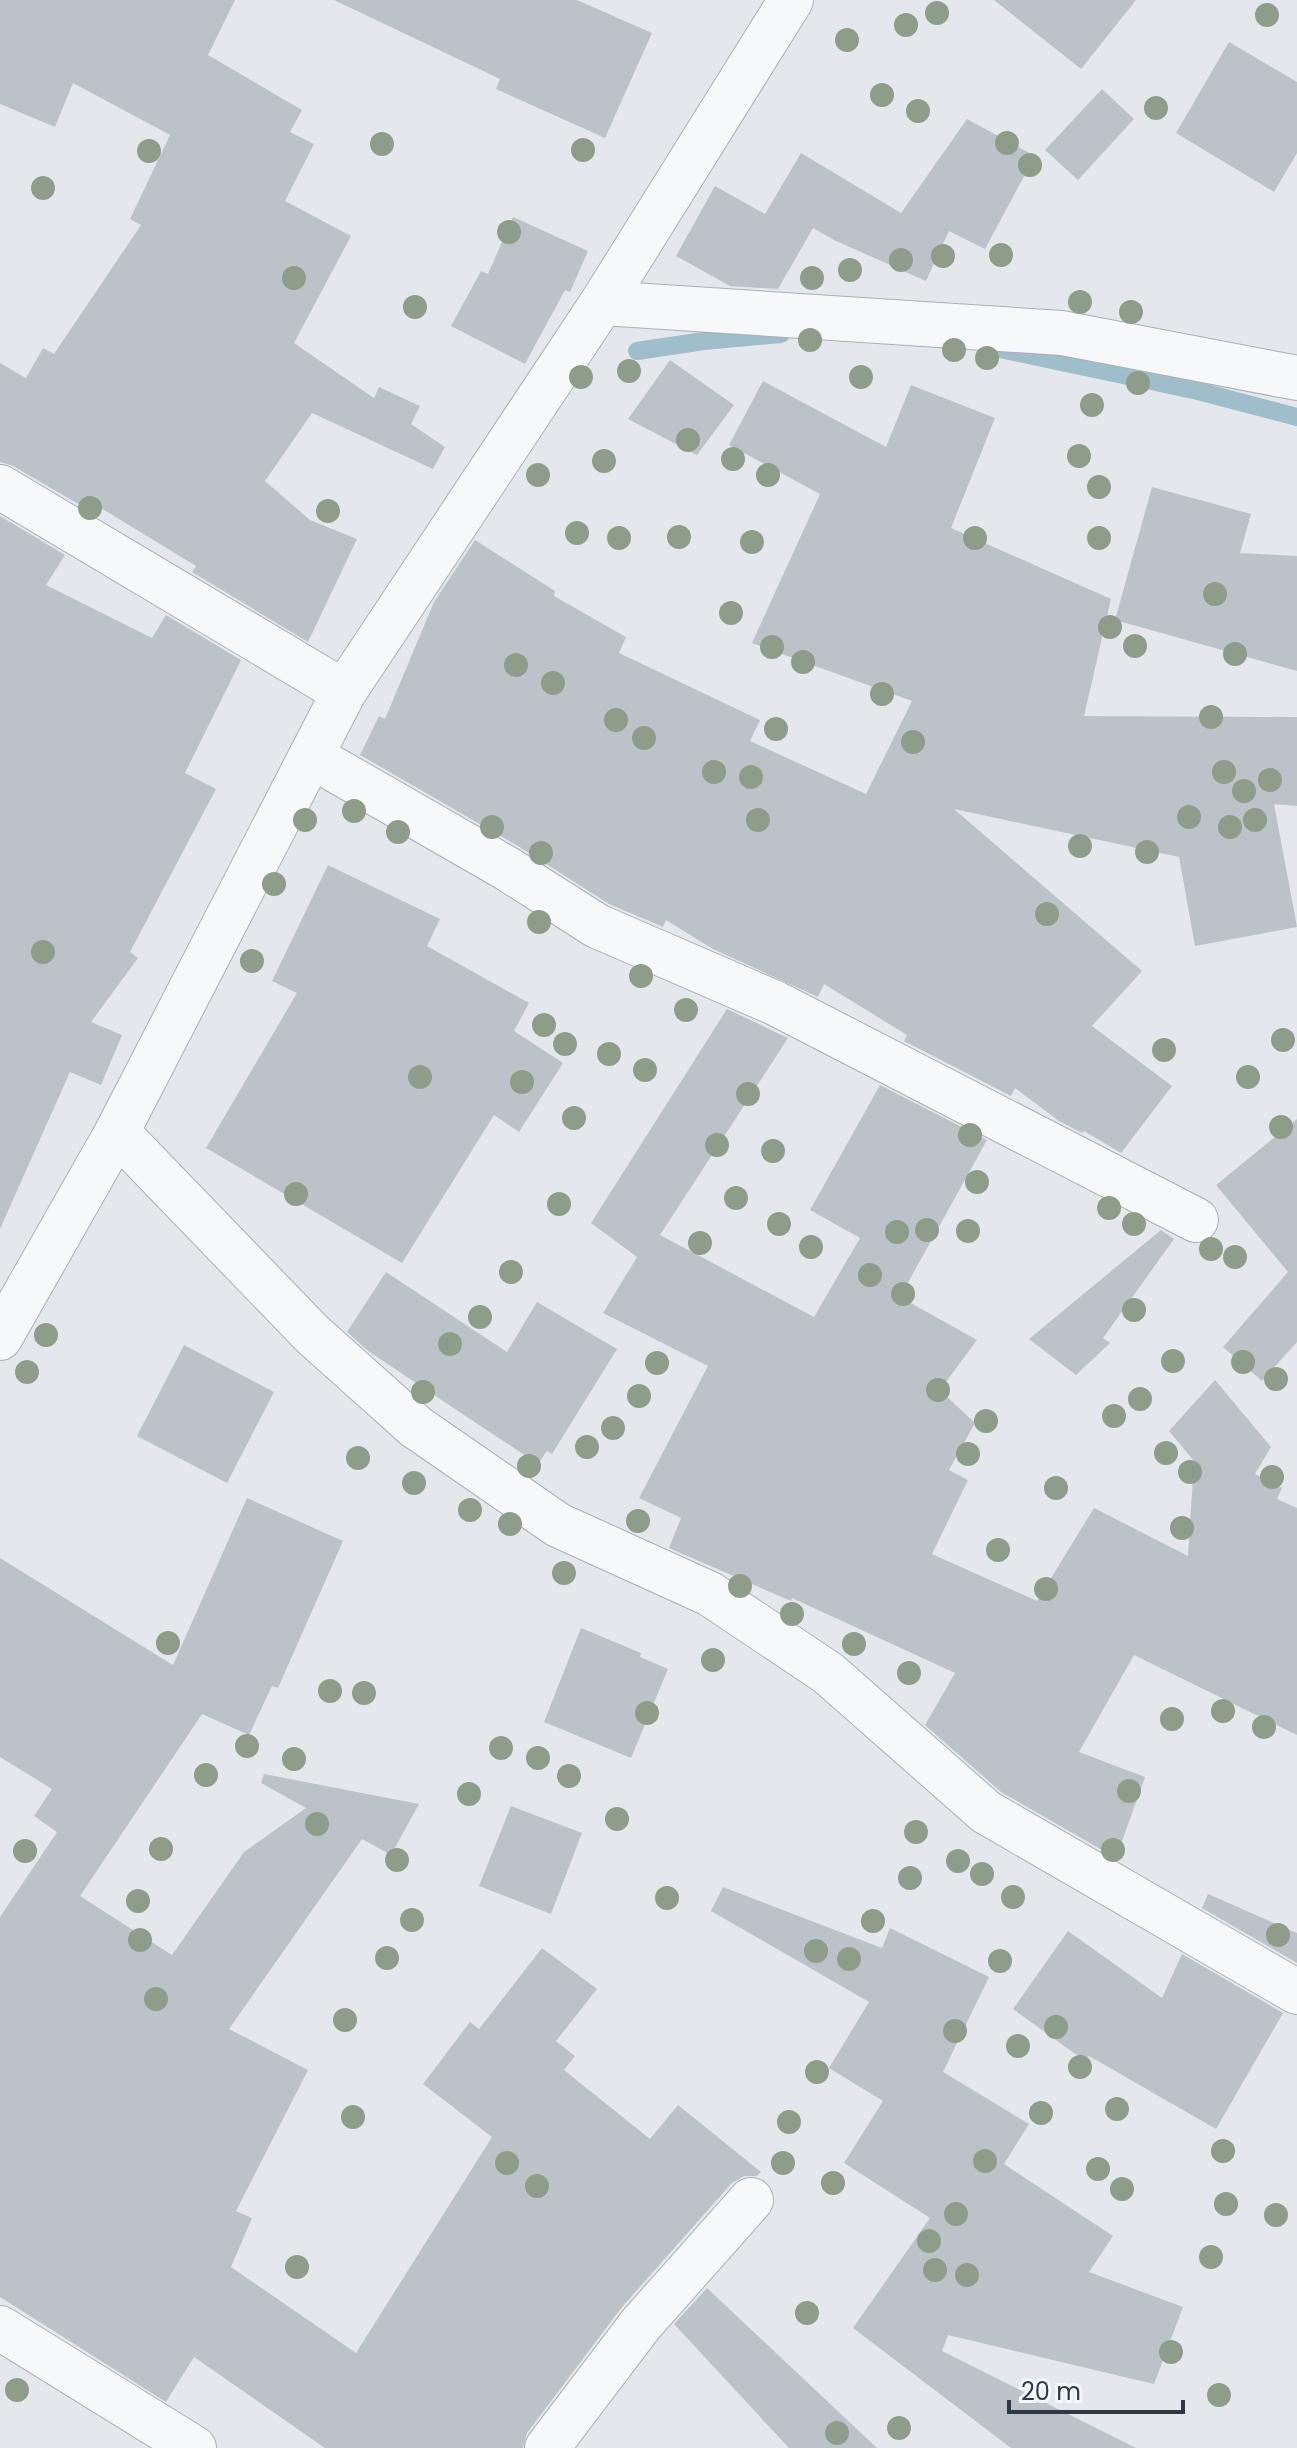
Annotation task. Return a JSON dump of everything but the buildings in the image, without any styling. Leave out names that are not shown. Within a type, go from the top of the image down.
[{"type":"street","points":[[0,1338],[117,1132],[344,692],[602,303],[791,0]]},
{"type":"street","points":[[602,303],[1062,333],[1297,378]]},
{"type":"street","points":[[0,487],[344,692]]},
{"type":"street","points":[[311,756],[506,868],[597,926],[775,1003],[1196,1220]]},
{"type":"street","points":[[117,1132],[312,1334],[416,1427],[558,1525],[710,1594],[828,1673],[986,1812],[1297,1992]]},
{"type":"street","points":[[547,2448],[641,2324],[751,2200]]},
{"type":"street","points":[[0,2328],[194,2448]]},
{"type":"waterway","points":[[637,351],[781,334]]},
{"type":"waterway","points":[[986,346],[1198,391],[1297,417]]}]
